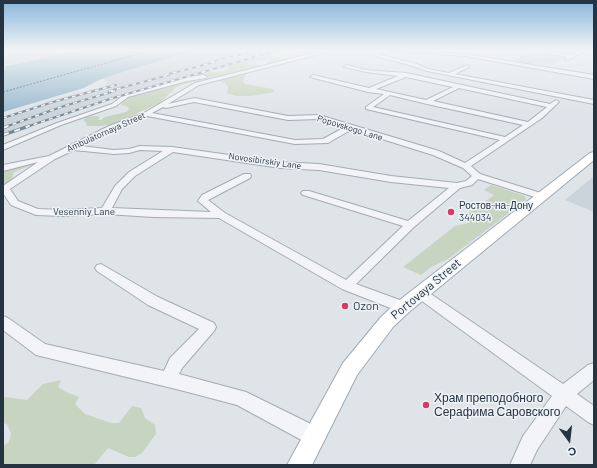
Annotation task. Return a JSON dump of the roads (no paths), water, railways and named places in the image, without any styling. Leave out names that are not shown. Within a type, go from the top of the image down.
[{"type":"main road","name":"Portovaya Street","points":[[299,465],[350,369],[369,343],[403,307],[594,154]]},
{"type":"street","name":"Ambulatornaya Street","points":[[4,189],[52,157],[72,146],[146,114],[188,88],[212,79],[245,72]]},
{"type":"street","points":[[374,72],[406,75],[552,106]]},
{"type":"street","points":[[438,72],[594,102]]},
{"type":"street","points":[[450,74],[455,72]]},
{"type":"street","points":[[570,72],[594,77]]},
{"type":"street","points":[[368,90],[406,75]]},
{"type":"street","name":"Ambulatornaya Street","points":[[3,148],[52,127],[114,105],[126,96],[187,79],[205,77],[212,79]]},
{"type":"street","points":[[314,77],[529,124]]},
{"type":"street","points":[[427,102],[458,86]]},
{"type":"street","points":[[388,94],[368,108],[506,139]]},
{"type":"street","points":[[466,166],[529,124],[562,96]]},
{"type":"street","name":"Popovskogo Lane","points":[[159,107],[194,100],[288,118],[319,117],[436,153],[466,166],[477,176]]},
{"type":"street","points":[[146,114],[294,142],[326,141],[344,130],[351,128]]},
{"type":"street","name":"Novosibirskiy Lane","points":[[72,146],[114,152],[130,151],[140,148],[172,149],[280,165],[320,167],[390,179],[458,186]]},
{"type":"street","points":[[106,210],[118,188],[132,174],[172,149]]},
{"type":"street","points":[[3,168],[52,157]]},
{"type":"street","name":"Vesenniy Lane","points":[[247,176],[205,197],[202,200],[220,215],[347,286],[403,307]]},
{"type":"street","points":[[347,286],[410,225],[458,186],[469,183],[477,176],[541,196]]},
{"type":"street","name":"Vesenniy Lane","points":[[4,189],[14,203],[36,212],[62,214],[106,210],[153,214],[220,215]]},
{"type":"street","points":[[306,193],[410,225]]},
{"type":"street","points":[[101,268],[152,301],[209,327],[176,363],[168,380]]},
{"type":"street","points":[[420,293],[594,416]]},
{"type":"street","points":[[3,322],[41,350],[180,382],[240,398],[314,436]]},
{"type":"street","points":[[520,465],[530,443],[564,394],[594,370]]},
{"type":"water","points":[[3,72],[123,72],[99,80],[84,88],[3,112]]},
{"type":"railway","points":[[165,75],[177,72]]},
{"type":"railway","points":[[29,126],[110,99],[204,72]]},
{"type":"railway","points":[[109,91],[169,75]]},
{"type":"railway","points":[[3,118],[53,102],[116,85]]},
{"type":"railway","points":[[5,127],[64,106],[115,91]]},
{"type":"railway","points":[[3,128],[8,126]]},
{"type":"railway","points":[[3,135],[29,126]]},
{"type":"place","name":"Ростов-на-Дону 344034","points":[[451,212]]},
{"type":"place","name":"Ozon","points":[[345,306]]},
{"type":"place","name":"Храм преподобного Серафима Саровского","points":[[426,405]]}]
